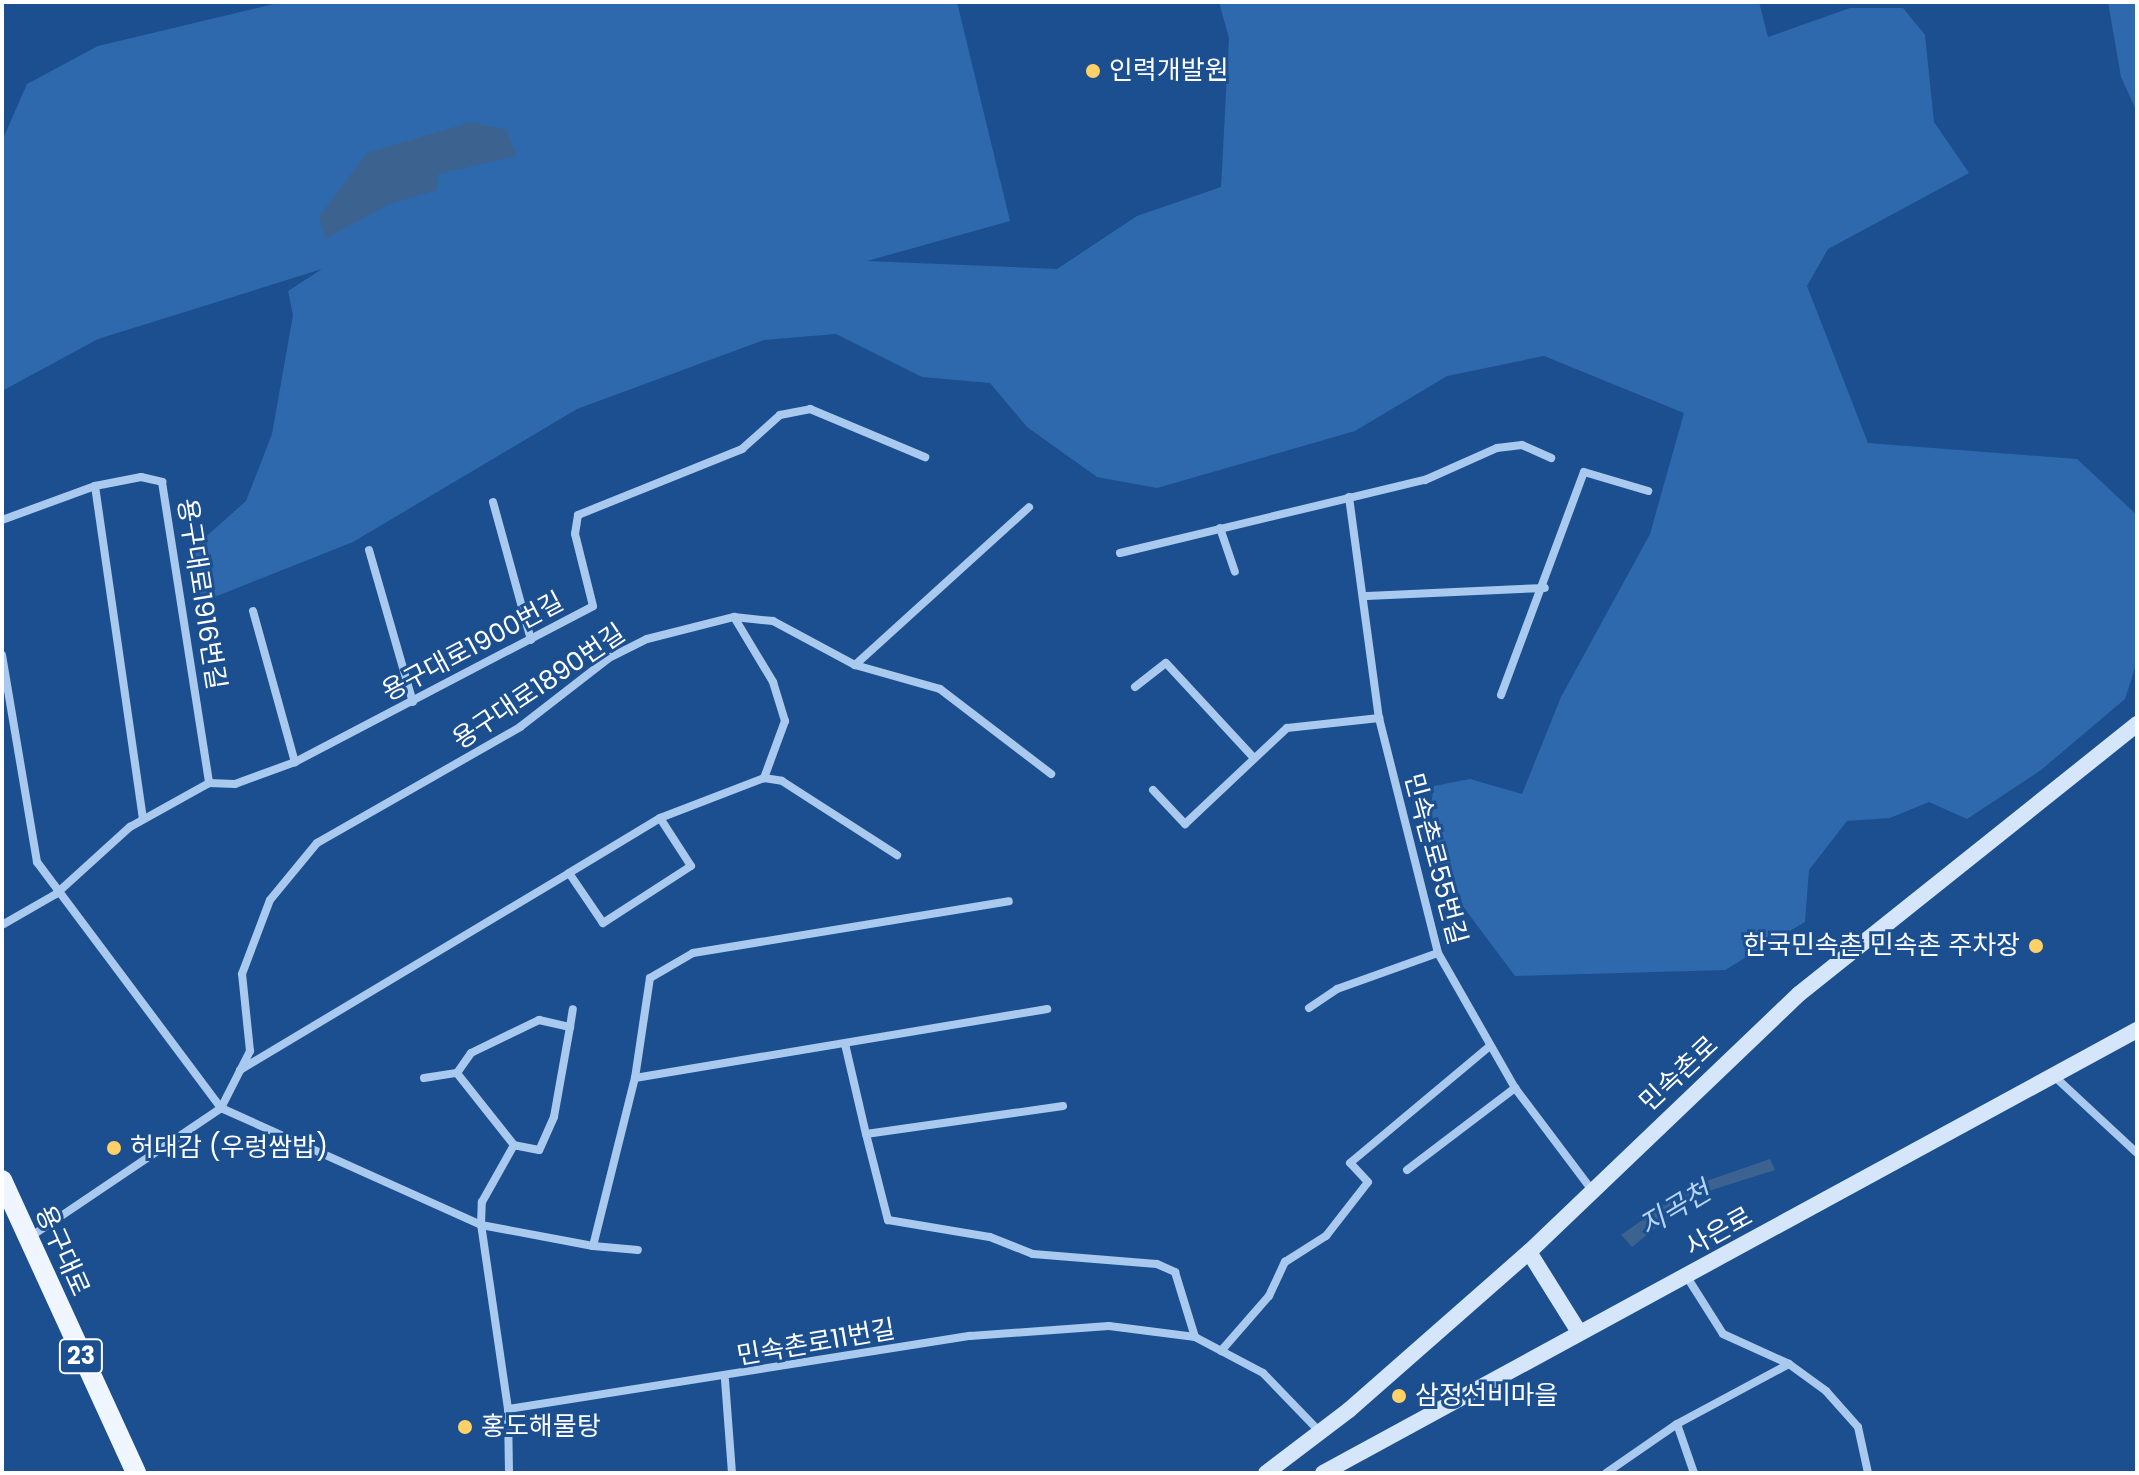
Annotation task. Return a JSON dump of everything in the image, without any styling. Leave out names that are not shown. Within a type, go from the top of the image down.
[{"type":"main road","name":"용구대로","points":[[2,1180],[136,1473]]},
{"type":"street","name":"용구대로1900번길","points":[[2,925],[56,894],[143,819],[209,783],[235,784],[295,762],[593,606],[575,534],[578,515],[742,449],[780,415],[810,409],[925,457]]},
{"type":"street","points":[[1120,553],[1425,480],[1497,448],[1522,445],[1551,458]]},
{"type":"street","points":[[1501,695],[1545,588],[1584,472],[1648,491]]},
{"type":"street","name":"용구대로1916번길","points":[[2,520],[95,486],[141,477],[162,482],[209,783]]},
{"type":"street","points":[[95,486],[143,819]]},
{"type":"street","name":"민속촌로55번길","points":[[1349,497],[1367,596],[1379,718],[1438,953],[1515,1088],[1591,1189]]},
{"type":"street","points":[[493,502],[531,640]]},
{"type":"street","points":[[855,665],[1029,507]]},
{"type":"street","points":[[1220,528],[1235,572]]},
{"type":"street","points":[[369,550],[413,702]]},
{"type":"street","points":[[1367,596],[1545,588]]},
{"type":"street","points":[[253,611],[295,762]]},
{"type":"street","points":[[734,617],[773,682],[785,721],[764,778]]},
{"type":"street","name":"용구대로1890번길","points":[[221,1108],[250,1051],[242,974],[270,900],[317,843],[520,727],[609,658],[647,639],[734,617],[773,621],[855,665],[940,689],[1051,774]]},
{"type":"street","points":[[2,655],[37,862],[56,894],[221,1108],[481,1225],[593,1246],[638,1250]]},
{"type":"street","points":[[1135,687],[1166,663],[1252,756]]},
{"type":"street","points":[[1153,790],[1185,824],[1252,756],[1287,728],[1379,718]]},
{"type":"street","name":"민속촌로","points":[[1266,1473],[1320,1432],[1529,1252],[1591,1189],[1799,994],[2137,724]]},
{"type":"street","points":[[239,1070],[660,818],[764,778],[782,781],[897,855]]},
{"type":"street","points":[[569,873],[603,923],[691,866],[660,818]]},
{"type":"street","points":[[593,1246],[635,1078],[650,978],[693,953],[1009,901]]},
{"type":"street","points":[[1309,1008],[1337,989],[1438,953]]},
{"type":"street","points":[[457,1073],[514,1145],[539,1150],[554,1117],[573,1009]]},
{"type":"street","points":[[635,1078],[1047,1009]]},
{"type":"street","points":[[424,1078],[457,1073],[471,1053],[539,1020],[570,1027]]},
{"type":"street","name":"사은로","points":[[1323,1473],[2137,1030]]},
{"type":"street","points":[[845,1044],[888,1220],[990,1237],[1033,1254],[1157,1264],[1175,1272],[1195,1337]]},
{"type":"street","points":[[1221,1351],[1269,1296],[1285,1262],[1326,1236],[1368,1182],[1350,1163],[1490,1046]]},
{"type":"street","points":[[2054,1076],[2137,1153]]},
{"type":"street","points":[[1407,1170],[1515,1088]]},
{"type":"street","points":[[866,1134],[1063,1106]]},
{"type":"street","points":[[28,1239],[221,1108]]},
{"type":"street","points":[[509,1473],[508,1409],[481,1225],[482,1202],[514,1145]]},
{"type":"street","points":[[1529,1252],[1579,1332]]},
{"type":"street","points":[[1687,1277],[1723,1334],[1789,1364],[1858,1427],[1868,1473]]},
{"type":"street","name":"민속촌로11번길","points":[[508,1409],[725,1380],[983,1334],[1109,1326],[1195,1337],[1263,1373],[1320,1432]]},
{"type":"street","points":[[1606,1473],[1677,1424],[1789,1364]]},
{"type":"street","points":[[725,1380],[732,1473]]},
{"type":"street","points":[[1677,1424],[1694,1473]]},
{"type":"shaded area","points":[[282,2],[957,2],[1010,221],[867,261],[1057,269],[1137,216],[1221,187],[1229,38],[1219,2],[1759,2],[1768,37],[1850,8],[1903,8],[1925,35],[1934,122],[1969,173],[1828,249],[1807,286],[1868,443],[2077,459],[2137,515],[2137,662],[2125,699],[2041,770],[1967,819],[1929,802],[1890,818],[1847,821],[1809,870],[1805,922],[1725,970],[1515,976],[1423,853],[1434,786],[1470,779],[1522,794],[1561,697],[1650,534],[1684,413],[1544,356],[1447,376],[1355,431],[1157,488],[1097,477],[1027,427],[990,383],[922,377],[836,334],[764,340],[577,409],[353,542],[202,602],[191,550],[246,501],[272,434],[293,315],[288,291],[322,269],[98,339],[2,391],[2,141],[27,84],[98,46]]},
{"type":"shaded area","points":[[2108,2],[2137,2],[2137,112],[2121,77]]},
{"type":"water","points":[[471,122],[507,130],[516,156],[438,174],[437,190],[390,204],[325,239],[319,217],[367,153]]},
{"type":"water","name":"지곡천","points":[[1770,1159],[1775,1170],[1696,1195],[1632,1247],[1621,1235],[1689,1187]]},
{"type":"place","name":"인력개발원","points":[[1093,71]]},
{"type":"place","name":"한국민속촌 민속촌 주차장","points":[[2036,946]]},
{"type":"place","name":"허대감 (우렁쌈밥)","points":[[114,1148]]},
{"type":"place","name":"삼정선비마을","points":[[1399,1396]]},
{"type":"place","name":"홍도해물탕","points":[[465,1427]]}]
